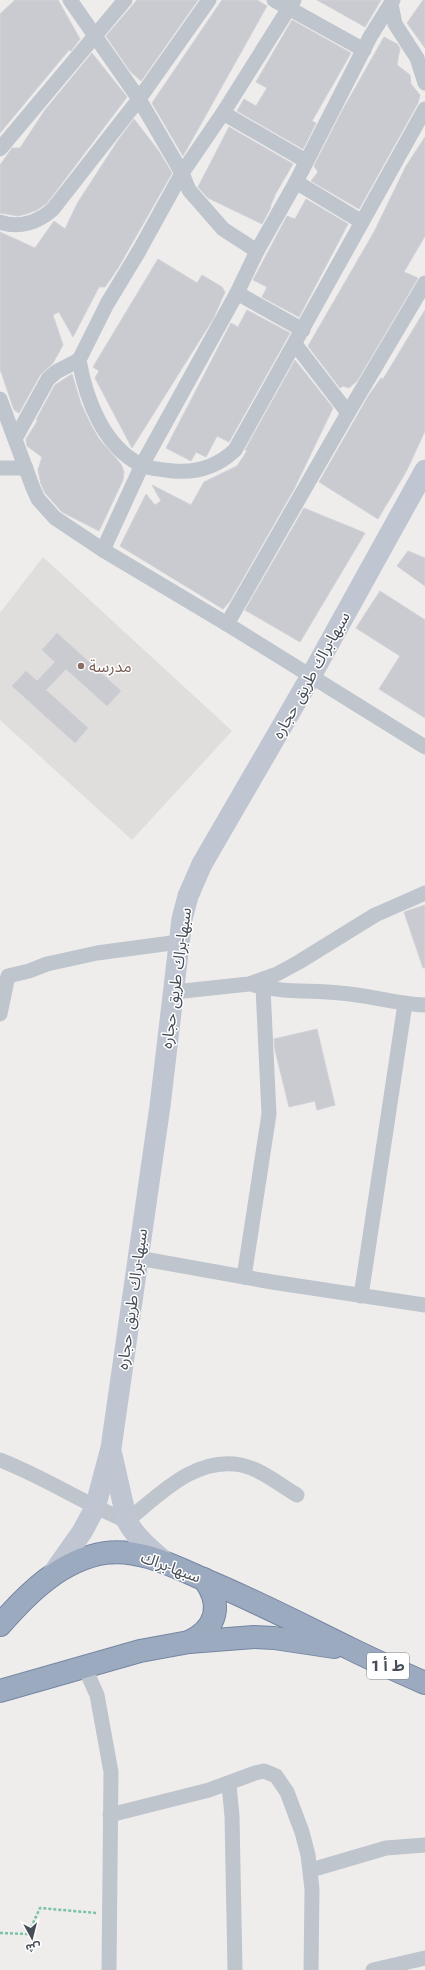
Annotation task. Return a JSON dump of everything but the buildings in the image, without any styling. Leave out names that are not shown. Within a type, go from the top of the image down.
[{"type":"highway","name":"سبها-براك","points":[[0,1625],[16,1607],[51,1576],[75,1562],[106,1553],[138,1555],[166,1563],[290,1617],[351,1649],[425,1683]]},
{"type":"highway","points":[[189,1642],[205,1632],[214,1615],[215,1602],[212,1590],[204,1579]]},
{"type":"highway","name":"سبها-براك","points":[[3,1686],[140,1651],[189,1642],[254,1637],[351,1649]]},
{"type":"main road","name":"سبها-براك طريق حجاره","points":[[51,1576],[82,1532],[95,1508],[111,1448],[174,992],[179,942],[188,896],[202,864],[311,676],[425,470]]},
{"type":"main road","name":"سبها-براك طريق حجاره","points":[[111,1448],[127,1521],[131,1530],[145,1545],[166,1563]]},
{"type":"street","points":[[70,0],[139,99],[182,173],[189,190],[215,221],[229,234],[257,251]]},
{"type":"street","points":[[0,149],[125,0]]},
{"type":"street","points":[[0,222],[20,225],[40,219],[47,215],[139,99],[209,0]]},
{"type":"street","points":[[274,0],[292,4],[364,50]]},
{"type":"street","points":[[103,550],[142,465],[236,293],[257,251],[296,182],[364,50],[392,2]]},
{"type":"street","points":[[392,2],[395,24],[417,58],[425,83]]},
{"type":"street","points":[[15,439],[48,379],[56,372],[80,360],[107,304],[139,251],[182,173],[223,113],[292,4]]},
{"type":"street","points":[[80,360],[89,397],[106,432],[126,455],[142,465],[164,470],[194,472],[209,467],[230,455],[240,444],[425,109]]},
{"type":"street","points":[[223,113],[306,161]]},
{"type":"street","points":[[296,182],[362,222]]},
{"type":"street","points":[[227,624],[348,413],[425,283]]},
{"type":"street","points":[[236,293],[303,330]]},
{"type":"street","points":[[295,344],[348,413]]},
{"type":"street","points":[[0,399],[38,499],[56,518],[103,550],[227,624],[425,747]]},
{"type":"street","points":[[0,468],[26,468]]},
{"type":"street","points":[[256,986],[290,968],[375,915],[425,893]]},
{"type":"street","points":[[0,1014],[4,977],[29,971],[47,964],[96,953],[179,942]]},
{"type":"street","points":[[244,1277],[269,1114],[256,986]]},
{"type":"street","points":[[174,992],[256,986],[340,993],[405,1004],[425,1005]]},
{"type":"street","points":[[361,1296],[405,1004]]},
{"type":"street","points":[[138,1258],[244,1277],[425,1305]]},
{"type":"street","points":[[0,1460],[28,1471],[95,1508],[127,1521],[182,1478],[194,1470],[208,1466],[224,1464],[241,1465],[252,1468],[297,1495]]},
{"type":"street","points":[[84,1666],[97,1695],[111,1772],[109,1970]]},
{"type":"street","points":[[110,1815],[229,1784],[264,1771],[276,1776],[287,1792],[302,1832],[311,1870],[311,1970]]},
{"type":"street","points":[[229,1784],[232,1816],[235,1970]]},
{"type":"street","points":[[311,1870],[386,1848],[425,1845]]},
{"type":"street","points":[[373,1970],[425,1958]]},
{"type":"path","points":[[0,1933],[28,1934],[40,1908],[110,1914]]},
{"type":"shaded area","name":"مدرسة","points":[[43,557],[232,731],[132,840],[0,720],[0,613]]},
{"type":"place","name":"مدرسة","points":[[81,666]]}]
